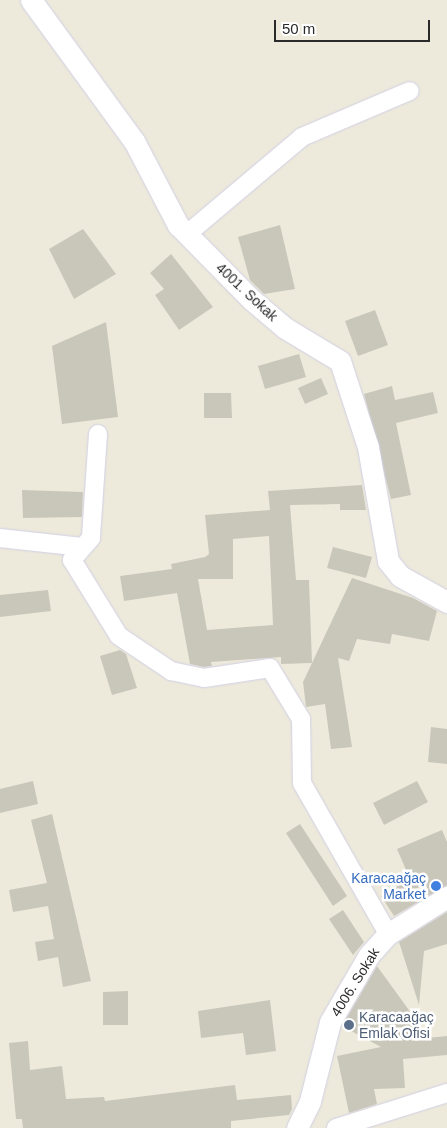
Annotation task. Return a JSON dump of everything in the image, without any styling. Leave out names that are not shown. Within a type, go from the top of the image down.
[{"type":"street","name":"4001. Sokak","points":[[31,0],[134,141],[187,234],[252,300],[285,328],[340,361],[368,446],[388,561],[400,576],[447,602]]},
{"type":"street","points":[[187,234],[302,137],[410,91]]},
{"type":"street","points":[[98,434],[91,538],[72,560],[119,636],[171,671],[204,678],[270,668],[301,720],[302,783],[388,934]]},
{"type":"street","points":[[0,538],[84,547]]},
{"type":"street","name":"4006. Sokak","points":[[297,1128],[310,1101],[330,1022],[369,955],[388,934],[447,897]]},
{"type":"street","points":[[336,1128],[359,1124],[447,1093]]},
{"type":"building","points":[[280,225],[295,289],[264,294],[250,280],[238,237]]},
{"type":"building","points":[[83,229],[116,274],[74,299],[49,249]]},
{"type":"building","points":[[171,254],[213,307],[179,330],[155,295],[164,289],[150,273]]},
{"type":"building","points":[[375,310],[388,345],[358,356],[345,321]]},
{"type":"building","points":[[106,322],[118,417],[62,424],[52,346]]},
{"type":"building","points":[[299,354],[306,377],[265,389],[258,366]]},
{"type":"building","points":[[321,378],[328,394],[305,404],[298,388]]},
{"type":"building","points":[[392,386],[395,400],[433,392],[438,413],[396,423],[411,495],[391,499],[364,394]]},
{"type":"building","points":[[204,393],[231,393],[232,418],[204,418]]},
{"type":"building","points":[[362,485],[366,510],[340,510],[340,504],[290,505],[296,580],[309,580],[312,663],[281,664],[281,657],[211,662],[212,666],[204,667],[190,664],[177,593],[124,601],[120,576],[172,569],[171,564],[205,557],[209,554],[205,515],[270,510],[268,491]],"holes":[[[269,536],[273,625],[207,630],[198,579],[233,579],[233,539]]]},
{"type":"building","points":[[22,490],[83,492],[82,517],[23,518]]},
{"type":"building","points":[[333,547],[372,557],[366,578],[327,568]]},
{"type":"building","points":[[352,578],[413,598],[437,611],[429,641],[392,634],[390,644],[357,639],[349,661],[338,658],[352,747],[331,749],[325,704],[306,707],[303,682]]},
{"type":"building","points":[[48,590],[51,611],[0,617],[0,595]]},
{"type":"building","points":[[120,650],[126,654],[137,688],[112,695],[100,656]]},
{"type":"building","points":[[431,727],[447,729],[447,764],[428,762]]},
{"type":"building","points":[[33,781],[38,804],[0,813],[0,789]]},
{"type":"building","points":[[417,781],[428,802],[384,825],[373,803]]},
{"type":"building","points":[[52,814],[91,981],[63,987],[58,957],[38,961],[35,942],[54,939],[48,906],[13,912],[9,890],[47,883],[31,820]]},
{"type":"building","points":[[300,824],[347,896],[333,906],[286,833]]},
{"type":"building","points":[[442,830],[447,842],[447,885],[394,916],[381,896],[410,879],[397,849]]},
{"type":"building","points":[[343,910],[364,942],[353,955],[329,919]]},
{"type":"building","points":[[447,912],[447,944],[424,951],[419,1005],[399,942]]},
{"type":"building","points":[[377,966],[419,1024],[418,1039],[447,1036],[447,1055],[403,1059],[405,1088],[374,1089],[377,1104],[349,1113],[337,1056],[381,1047],[342,1026]]},
{"type":"building","points":[[128,991],[128,1025],[103,1025],[103,992]]},
{"type":"building","points":[[270,1000],[276,1051],[246,1055],[243,1033],[201,1038],[198,1011]]},
{"type":"building","points":[[28,1041],[30,1070],[62,1066],[66,1099],[104,1097],[105,1101],[235,1085],[237,1100],[291,1095],[292,1109],[289,1115],[231,1121],[231,1128],[23,1128],[22,1119],[16,1119],[9,1043]]},
{"type":"place","name":"Karacaağaç Market","points":[[436,886]]},
{"type":"place","name":"Karacaağaç Emlak Ofisi","points":[[349,1025]]}]
